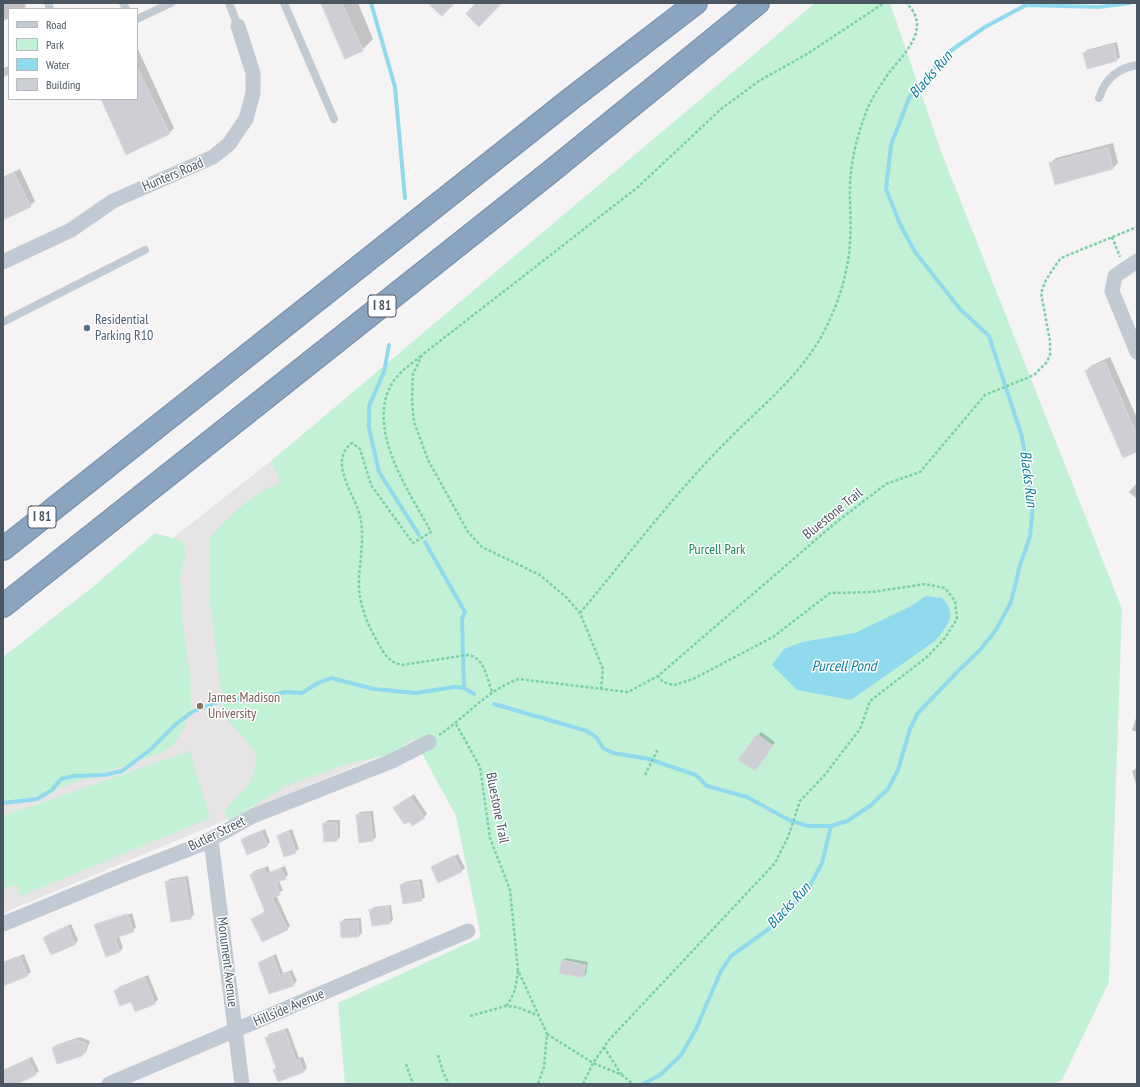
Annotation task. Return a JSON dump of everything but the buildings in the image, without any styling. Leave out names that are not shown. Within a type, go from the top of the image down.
[{"type":"highway","name":"I 81","points":[[3,549],[572,98],[696,3]]},
{"type":"highway","name":"I 81","points":[[3,606],[543,178],[758,3]]},
{"type":"highway","points":[[3,536],[82,486]]},
{"type":"street","name":"Hunters Road","points":[[3,262],[71,230],[113,201],[213,157],[229,144],[246,120],[252,100],[253,87],[253,73],[238,26]]},
{"type":"street","points":[[1131,265],[1115,276],[1112,291],[1137,352]]},
{"type":"street","name":"Butler Street","points":[[3,924],[211,840],[253,816],[392,761],[429,742]]},
{"type":"street","name":"Monument Avenue","points":[[211,840],[242,1084]]},
{"type":"street","name":"Hillside Avenue","points":[[110,1084],[468,931]]},
{"type":"lane","points":[[138,19],[171,3]]},
{"type":"lane","points":[[230,3],[238,26]]},
{"type":"lane","points":[[284,3],[334,119]]},
{"type":"lane","points":[[1099,98],[1104,84],[1114,74],[1127,67],[1137,65]]},
{"type":"lane","points":[[3,322],[145,250]]},
{"type":"path","points":[[492,692],[480,660],[475,656],[468,655],[402,664],[395,663],[387,658],[366,620],[360,600],[359,581],[363,536],[361,519],[342,469],[344,449],[352,443],[360,449],[371,485],[413,542],[431,532],[393,462],[386,430],[384,410],[388,392],[396,378],[422,355],[638,186],[721,109],[759,80],[807,54],[884,3]]},
{"type":"path","points":[[580,613],[672,502],[722,446],[796,374],[823,334],[831,318],[847,269],[850,241],[851,172],[857,139],[867,110],[877,92],[916,36],[917,23],[915,12],[906,3]]},
{"type":"path","name":"Bluestone Trail","points":[[429,742],[456,724],[492,692],[505,683],[519,679],[628,692],[658,676],[834,524],[880,488],[886,484],[920,472],[985,395],[990,391],[1001,390],[1034,375],[1047,362],[1050,355],[1050,341],[1041,293],[1050,272],[1062,258],[1137,227]]},
{"type":"path","points":[[1112,237],[1131,265]]},
{"type":"path","points":[[422,355],[413,374],[412,400],[414,422],[428,460],[468,532],[482,547],[540,575],[566,597],[580,613],[604,668],[601,689]]},
{"type":"path","points":[[583,1084],[593,1063],[604,1047],[709,932],[775,863],[788,837],[800,801],[823,778],[860,729],[870,701],[927,657],[945,638],[957,619],[955,601],[945,588],[925,584],[872,592],[830,593],[773,637],[693,679],[674,685],[663,682],[658,676]]},
{"type":"path","name":"Bluestone Trail","points":[[456,724],[480,767],[490,838],[510,890],[518,970],[516,986],[512,998],[506,1006]]},
{"type":"path","points":[[645,775],[658,749]]},
{"type":"path","name":"Bluestone Trail","points":[[518,970],[546,1034]]},
{"type":"path","points":[[470,1016],[506,1006],[517,1007],[538,1015]]},
{"type":"path","points":[[538,1084],[544,1067],[546,1034],[593,1063],[622,1075],[633,1084]]},
{"type":"path","points":[[604,1047],[622,1075]]},
{"type":"path","points":[[438,1055],[443,1072],[449,1084]]},
{"type":"path","points":[[406,1064],[413,1084]]},
{"type":"shaded area","name":"James Madison University","points":[[271,461],[415,741],[3,913],[3,671]]},
{"type":"green space","name":"Purcell Park","points":[[815,3],[890,3],[942,154],[1122,609],[1109,982],[1062,1080],[1053,1084],[345,1084],[338,1003],[481,937],[456,816],[413,737],[396,753],[343,765],[286,786],[229,821],[224,812],[230,803],[242,792],[251,779],[257,757],[245,739],[224,717],[210,600],[209,538],[225,521],[251,499],[281,482],[271,461]]},
{"type":"green space","points":[[155,533],[182,541],[186,552],[180,575],[182,618],[190,672],[191,710],[184,728],[174,745],[161,753],[18,802],[3,804],[3,657],[94,586]]},
{"type":"green space","points":[[190,751],[210,818],[21,896],[17,884],[3,889],[3,816]]},
{"type":"water","name":"Purcell Pond","points":[[926,596],[942,598],[947,604],[950,614],[944,630],[935,641],[851,700],[797,690],[772,665],[784,649],[802,642],[855,633],[911,606]]},
{"type":"waterway","points":[[371,3],[395,87],[405,198]]},
{"type":"waterway","name":"Blacks Run","points":[[643,1084],[660,1075],[681,1055],[696,1029],[721,971],[731,956],[777,923],[809,887],[822,863],[831,826],[847,821],[870,806],[888,789],[898,770],[910,729],[918,713],[980,650],[996,630],[1011,602],[1020,565],[1030,537],[1033,503],[1022,437],[989,336],[960,309],[915,252],[900,224],[886,189],[891,145],[909,98],[946,54],[985,27],[1026,5],[1099,7],[1130,3]]},
{"type":"waterway","points":[[389,345],[384,372],[369,406],[369,428],[379,472],[419,535]]},
{"type":"waterway","points":[[425,542],[465,612],[462,619],[464,688]]},
{"type":"waterway","points":[[3,803],[37,799],[52,790],[61,779],[74,776],[104,775],[122,771],[150,750],[177,723],[192,712],[214,703],[235,699],[248,701],[285,692],[302,693],[318,683],[331,678],[374,689],[416,693],[454,687],[464,688],[474,694]]},
{"type":"waterway","points":[[494,704],[587,731],[597,738],[603,748],[613,753],[649,759],[696,775],[707,786],[747,797],[789,820],[808,826],[831,826]]},
{"type":"place","name":"Residential Parking R10","points":[[87,328]]},
{"type":"place","name":"James Madison University","points":[[200,706]]}]
